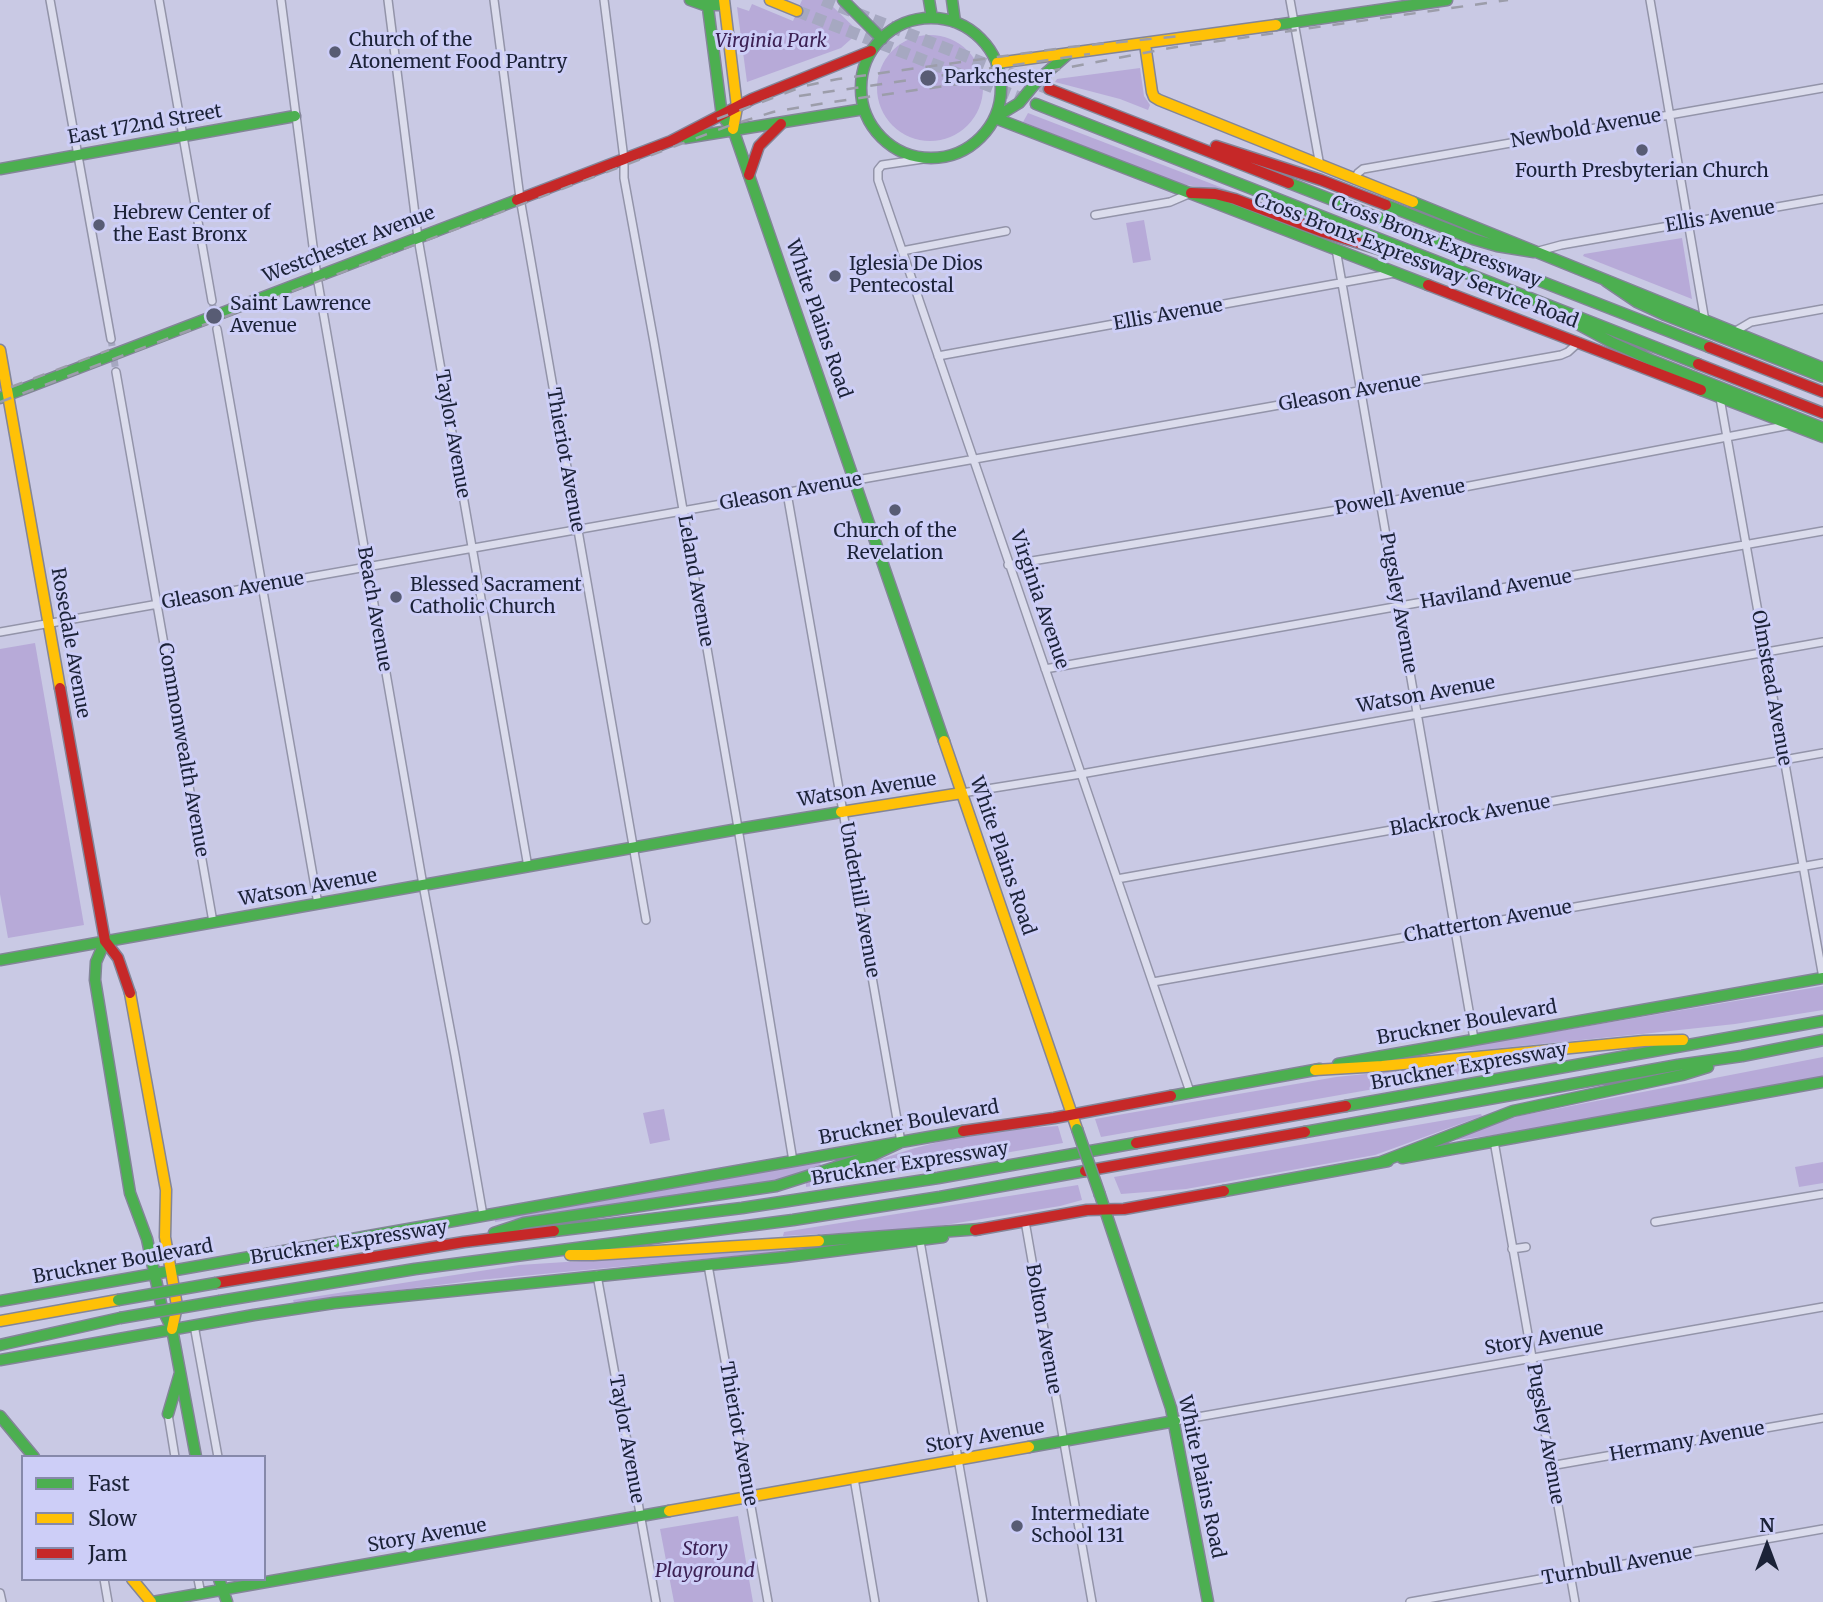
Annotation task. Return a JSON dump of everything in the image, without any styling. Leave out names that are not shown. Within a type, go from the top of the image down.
[{"type":"main road","points":[[690,0],[724,2]]},
{"type":"main road","points":[[770,0],[797,11]]},
{"type":"main road","points":[[843,0],[881,39]]},
{"type":"main road","points":[[929,0],[932,18]]},
{"type":"main road","points":[[952,0],[955,22]]},
{"type":"main road","points":[[997,63],[1447,0]]},
{"type":"main road","points":[[707,2],[722,116]]},
{"type":"main road","name":"White Plains Road","points":[[724,2],[737,107],[733,129]]},
{"type":"main road","points":[[932,18],[955,22],[980,37],[997,63],[1002,88],[995,118],[984,135],[969,148],[951,156],[930,158],[907,154],[891,146],[874,129],[864,109],[861,80],[871,51],[881,39],[904,23],[932,18]]},
{"type":"main road","points":[[1145,44],[1154,97],[1823,368]]},
{"type":"main road","name":"Westchester Avenue","points":[[4,396],[671,141],[769,91],[871,51]]},
{"type":"main road","points":[[995,118],[1019,103],[1038,80],[1068,54]]},
{"type":"main road","name":"Cross Bronx Expressway","points":[[1049,89],[1823,392]]},
{"type":"main road","name":"Cross Bronx Expressway","points":[[1036,104],[1823,413]]},
{"type":"main road","name":"Westchester Avenue","points":[[671,141],[864,109]]},
{"type":"main road","points":[[1106,111],[1294,171],[1473,239],[1534,252]]},
{"type":"main road","name":"East 172nd Street","points":[[0,169],[295,116]]},
{"type":"main road","name":"White Plains Road","points":[[722,116],[733,129],[1139,1306],[1175,1421],[1208,1602]]},
{"type":"main road","name":"Cross Bronx Expressway Service Road","points":[[995,118],[1823,437]]},
{"type":"main road","points":[[749,176],[759,146],[783,123]]},
{"type":"main road","points":[[1191,193],[1215,194],[1235,199],[1337,237],[1471,275]]},
{"type":"main road","points":[[1606,281],[1637,302],[1665,315],[1823,377]]},
{"type":"main road","points":[[1532,298],[1596,335],[1637,354],[1823,428]]},
{"type":"main road","name":"Rosedale Avenue","points":[[0,350],[4,396],[49,623],[105,942],[118,958],[131,995],[166,1190],[165,1237],[177,1306],[172,1329]]},
{"type":"main road","name":"Watson Avenue","points":[[0,960],[738,829],[962,793]]},
{"type":"main road","name":"Rosedale Avenue","points":[[105,942],[96,962],[95,980],[130,1193],[147,1239],[162,1308],[172,1329],[197,1455]]},
{"type":"main road","name":"Bruckner Boulevard","points":[[0,1301],[1072,1114],[1315,1070],[1345,1062],[1823,978]]},
{"type":"main road","name":"Bruckner Expressway","points":[[0,1321],[464,1242],[717,1211],[902,1184],[1823,1021]]},
{"type":"main road","points":[[1315,1070],[1644,1041],[1725,1039]]},
{"type":"main road","name":"Bruckner Expressway","points":[[0,1339],[403,1271],[916,1201],[1823,1040]]},
{"type":"main road","points":[[1381,1162],[1513,1111],[1682,1075],[1742,1056]]},
{"type":"main road","points":[[0,1360],[334,1303],[920,1241],[1087,1210],[1124,1209],[1823,1082]]},
{"type":"main road","points":[[464,1242],[524,1223],[776,1186],[871,1156],[901,1142]]},
{"type":"main road","points":[[528,1254],[607,1254],[979,1229]]},
{"type":"main road","points":[[0,1345],[120,1318]]},
{"type":"main road","points":[[168,1414],[180,1373]]},
{"type":"main road","points":[[1,1418],[32,1455]]},
{"type":"main road","name":"Story Avenue","points":[[266,1578],[640,1516],[1175,1421]]},
{"type":"main road","points":[[134,1581],[152,1602]]},
{"type":"main road","name":"Story Avenue","points":[[152,1602],[201,1594],[221,1585],[245,1581]]},
{"type":"main road","points":[[221,1585],[221,1602]]},
{"type":"main road","points":[[221,1585],[227,1602]]},
{"type":"street","points":[[50,0],[111,339]]},
{"type":"street","points":[[159,0],[212,301]]},
{"type":"street","name":"Beach Avenue","points":[[281,0],[317,277],[483,1215]]},
{"type":"street","name":"Taylor Avenue","points":[[388,0],[418,239],[528,867]]},
{"type":"street","name":"Thieriot Avenue","points":[[494,0],[520,198],[646,919]]},
{"type":"street","name":"Leland Avenue","points":[[604,0],[624,159],[624,178],[793,1161]]},
{"type":"street","points":[[1290,0],[1320,166]]},
{"type":"street","points":[[1650,0],[1705,321]]},
{"type":"street","name":"Newbold Avenue","points":[[1354,180],[1363,169],[1823,88]]},
{"type":"street","name":"Virginia Avenue","points":[[930,158],[886,164],[878,170],[877,180],[1191,1092]]},
{"type":"street","points":[[1095,215],[1170,202],[1191,193]]},
{"type":"street","name":"Ellis Avenue","points":[[1534,252],[1823,199]]},
{"type":"street","points":[[902,251],[1006,231]]},
{"type":"street","name":"Pugsley Avenue","points":[[1336,249],[1474,1039]]},
{"type":"street","name":"Ellis Avenue","points":[[937,356],[1398,273]]},
{"type":"street","points":[[1734,332],[1751,322],[1823,309]]},
{"type":"street","points":[[217,329],[318,904]]},
{"type":"street","name":"Gleason Avenue","points":[[0,632],[1561,355],[1579,342]]},
{"type":"street","name":"Commonwealth Avenue","points":[[117,372],[213,922]]},
{"type":"street","name":"Olmstead Avenue","points":[[1720,398],[1823,978]]},
{"type":"street","name":"Powell Avenue","points":[[1009,565],[1380,503],[1790,425]]},
{"type":"street","name":"Underhill Avenue","points":[[788,493],[901,1142]]},
{"type":"street","name":"Haviland Avenue","points":[[1045,669],[1823,531]]},
{"type":"street","name":"Watson Avenue","points":[[962,793],[1823,642]]},
{"type":"street","name":"Blackrock Avenue","points":[[1117,879],[1823,753]]},
{"type":"street","name":"Chatterton Avenue","points":[[1153,982],[1823,863]]},
{"type":"street","name":"Pugsley Avenue","points":[[1494,1141],[1575,1602]]},
{"type":"street","points":[[1655,1222],[1823,1194]]},
{"type":"street","name":"Bolton Avenue","points":[[1025,1221],[1091,1602]]},
{"type":"street","points":[[920,1241],[984,1602]]},
{"type":"street","points":[[1512,1249],[1526,1247]]},
{"type":"street","name":"Thieriot Avenue","points":[[708,1265],[768,1602]]},
{"type":"street","name":"Taylor Avenue","points":[[597,1275],[656,1602]]},
{"type":"street","name":"Story Avenue","points":[[1175,1421],[1823,1307]]},
{"type":"street","points":[[194,1325],[218,1455]]},
{"type":"street","points":[[168,1414],[175,1455]]},
{"type":"street","name":"Hermany Avenue","points":[[1550,1466],[1823,1418]]},
{"type":"street","points":[[854,1478],[875,1602]]},
{"type":"street","name":"Turnbull Avenue","points":[[1410,1602],[1823,1529]]},
{"type":"street","points":[[104,1581],[108,1602]]},
{"type":"street","points":[[198,1581],[201,1594]]},
{"type":"street","points":[[0,1593],[2,1602]]},
{"type":"green space","name":"Virginia Park","points":[[802,0],[826,0],[859,32],[841,48],[747,82],[737,7],[749,11],[752,4],[793,21]]},
{"type":"green space","points":[[930,35],[950,39],[968,50],[979,68],[983,88],[979,108],[968,126],[950,137],[930,141],[910,137],[892,126],[881,108],[877,88],[881,68],[892,50],[910,39]]},
{"type":"green space","points":[[1140,68],[1144,96],[1150,105],[1148,110],[1120,99],[1055,82],[1057,79]]},
{"type":"green space","points":[[1028,113],[1233,192],[1180,184],[1023,122]]},
{"type":"green space","points":[[1144,220],[1151,260],[1133,263],[1126,223]]},
{"type":"green space","points":[[1682,238],[1692,299],[1583,256],[1584,254]]},
{"type":"green space","points":[[35,643],[84,925],[8,938],[0,894],[0,649]]},
{"type":"green space","points":[[1823,986],[1823,1010],[1735,1024],[1480,1050],[1442,1051]]},
{"type":"green space","points":[[1823,1057],[1823,1076],[1456,1140],[1463,1134],[1519,1116]]},
{"type":"green space","points":[[1515,1059],[1516,1064],[1101,1137],[1095,1119],[1336,1077]]},
{"type":"green space","points":[[664,1109],[670,1140],[650,1144],[643,1113]]},
{"type":"green space","points":[[1481,1114],[1482,1116],[1375,1155],[1186,1189],[1121,1194],[1114,1177]]},
{"type":"green space","points":[[1058,1126],[1063,1143],[806,1187],[806,1183],[958,1137]]},
{"type":"green space","points":[[820,1161],[821,1166],[765,1185],[495,1222],[495,1219]]},
{"type":"green space","points":[[1823,1162],[1823,1183],[1799,1187],[1795,1167]]},
{"type":"green space","points":[[1078,1185],[1082,1200],[1060,1206],[921,1229],[783,1236],[784,1232]]},
{"type":"green space","points":[[831,1245],[479,1280],[294,1303],[293,1300],[519,1265]]},
{"type":"green space","name":"Story Playground","points":[[738,1516],[753,1602],[674,1602],[660,1529]]},
{"type":"tunnel","points":[[823,0],[1049,89]]},
{"type":"tunnel","points":[[797,11],[1036,104]]},
{"type":"tunnel","points":[[212,301],[217,329]]},
{"type":"tunnel","points":[[111,339],[116,372]]},
{"type":"railway","points":[[0,402],[731,125],[773,112],[1050,71],[1170,48],[1508,0]]},
{"type":"railway","points":[[717,119],[804,86],[838,79],[1070,47],[1180,36]]},
{"type":"railway","points":[[799,96],[1090,54]]},
{"type":"railway","points":[[11,387],[109,350]]},
{"type":"traffic: fast","points":[[690,0],[704,5],[724,5]]},
{"type":"traffic: fast","points":[[707,0],[722,116],[733,129],[944,741]]},
{"type":"traffic: fast","points":[[843,0],[882,39]]},
{"type":"traffic: fast","points":[[929,0],[932,18]]},
{"type":"traffic: fast","points":[[952,0],[955,22]]},
{"type":"traffic: fast","points":[[1276,25],[1447,0]]},
{"type":"traffic: fast","points":[[931,18],[958,23],[981,38],[996,61],[1001,88],[996,115],[981,138],[958,153],[931,158],[904,153],[881,138],[866,115],[861,88],[866,61],[881,38],[904,23],[931,18]]},
{"type":"traffic: fast","points":[[996,117],[1019,103],[1038,80],[1068,54]]},
{"type":"traffic: fast","points":[[1036,104],[1698,364]]},
{"type":"traffic: fast","points":[[685,138],[864,109]]},
{"type":"traffic: fast","points":[[0,169],[295,116]]},
{"type":"traffic: fast","points":[[995,118],[1428,285]]},
{"type":"traffic: fast","points":[[1289,183],[1709,347]]},
{"type":"traffic: fast","points":[[0,398],[517,200]]},
{"type":"traffic: fast","points":[[1413,202],[1823,368]]},
{"type":"traffic: fast","points":[[1386,205],[1473,239],[1534,252]]},
{"type":"traffic: fast","points":[[1606,281],[1637,302],[1665,315],[1823,377]]},
{"type":"traffic: fast","points":[[1572,321],[1651,360],[1823,428]]},
{"type":"traffic: fast","points":[[1701,390],[1823,437]]},
{"type":"traffic: fast","points":[[0,960],[841,812]]},
{"type":"traffic: fast","points":[[105,941],[96,962],[95,980],[130,1193],[147,1239],[162,1308],[172,1329],[196,1455]]},
{"type":"traffic: fast","points":[[1338,1064],[1823,978]]},
{"type":"traffic: fast","points":[[1346,1106],[1823,1021]]},
{"type":"traffic: fast","points":[[1305,1132],[1823,1040]]},
{"type":"traffic: fast","points":[[1381,1162],[1513,1111],[1708,1067]]},
{"type":"traffic: fast","points":[[1171,1096],[1320,1069]]},
{"type":"traffic: fast","points":[[1402,1158],[1823,1082]]},
{"type":"traffic: fast","points":[[1077,1129],[1100,1195]]},
{"type":"traffic: fast","points":[[0,1301],[963,1131]]},
{"type":"traffic: fast","points":[[494,1233],[524,1223],[776,1186],[871,1156],[901,1142]]},
{"type":"traffic: fast","points":[[554,1231],[742,1208],[938,1178],[1136,1143]]},
{"type":"traffic: fast","points":[[1224,1191],[1388,1161]]},
{"type":"traffic: fast","points":[[220,1301],[415,1269],[793,1220],[1085,1171]]},
{"type":"traffic: fast","points":[[1100,1195],[1171,1408],[1208,1602]]},
{"type":"traffic: fast","points":[[819,1241],[980,1229]]},
{"type":"traffic: fast","points":[[0,1360],[334,1303],[786,1257],[943,1237]]},
{"type":"traffic: fast","points":[[118,1300],[216,1283]]},
{"type":"traffic: fast","points":[[120,1318],[220,1301]]},
{"type":"traffic: fast","points":[[0,1345],[120,1318]]},
{"type":"traffic: fast","points":[[168,1414],[180,1373]]},
{"type":"traffic: fast","points":[[0,1416],[32,1455]]},
{"type":"traffic: fast","points":[[1029,1447],[1175,1421]]},
{"type":"traffic: fast","points":[[153,1602],[669,1511]]},
{"type":"traffic: fast","points":[[220,1581],[227,1602]]},
{"type":"traffic: slow","points":[[724,0],[737,107],[733,129]]},
{"type":"traffic: slow","points":[[770,0],[797,11]]},
{"type":"traffic: slow","points":[[997,63],[1276,25]]},
{"type":"traffic: slow","points":[[1145,44],[1152,92],[1159,100],[1413,202]]},
{"type":"traffic: slow","points":[[0,350],[60,688]]},
{"type":"traffic: slow","points":[[944,741],[1077,1129]]},
{"type":"traffic: slow","points":[[841,812],[962,793]]},
{"type":"traffic: slow","points":[[130,993],[166,1190],[165,1237],[177,1306],[172,1329]]},
{"type":"traffic: slow","points":[[1315,1070],[1644,1041],[1683,1040]]},
{"type":"traffic: slow","points":[[570,1255],[819,1241]]},
{"type":"traffic: slow","points":[[0,1321],[118,1300]]},
{"type":"traffic: slow","points":[[669,1511],[1029,1447]]},
{"type":"traffic: slow","points":[[134,1581],[151,1602]]},
{"type":"traffic: jam","points":[[517,200],[671,141],[752,99],[871,51]]},
{"type":"traffic: jam","points":[[1049,89],[1289,183]]},
{"type":"traffic: jam","points":[[749,175],[759,146],[781,124]]},
{"type":"traffic: jam","points":[[1216,146],[1321,180],[1386,205]]},
{"type":"traffic: jam","points":[[1191,193],[1215,194],[1235,199],[1323,232],[1411,259]]},
{"type":"traffic: jam","points":[[1428,285],[1701,390]]},
{"type":"traffic: jam","points":[[1709,347],[1823,392]]},
{"type":"traffic: jam","points":[[1698,364],[1823,413]]},
{"type":"traffic: jam","points":[[60,688],[105,941],[118,958],[130,993]]},
{"type":"traffic: jam","points":[[963,1131],[1054,1118],[1171,1096]]},
{"type":"traffic: jam","points":[[1136,1143],[1346,1106]]},
{"type":"traffic: jam","points":[[1085,1171],[1305,1132]]},
{"type":"traffic: jam","points":[[975,1230],[1087,1210],[1124,1209],[1224,1191]]},
{"type":"traffic: jam","points":[[216,1283],[464,1242],[554,1231]]},
{"type":"place","name":"Church of the Atonement Food Pantry","points":[[335,52]]},
{"type":"place","name":"Parkchester","points":[[928,78]]},
{"type":"place","name":"Fourth Presbyterian Church","points":[[1642,150]]},
{"type":"place","name":"Hebrew Center of the East Bronx","points":[[99,225]]},
{"type":"place","name":"Iglesia De Dios Pentecostal","points":[[835,276]]},
{"type":"place","name":"Saint Lawrence Avenue","points":[[214,316]]},
{"type":"place","name":"Church of the Revelation","points":[[895,510]]},
{"type":"place","name":"Blessed Sacrament Catholic Church","points":[[396,597]]},
{"type":"place","name":"Intermediate School 131","points":[[1017,1526]]}]
